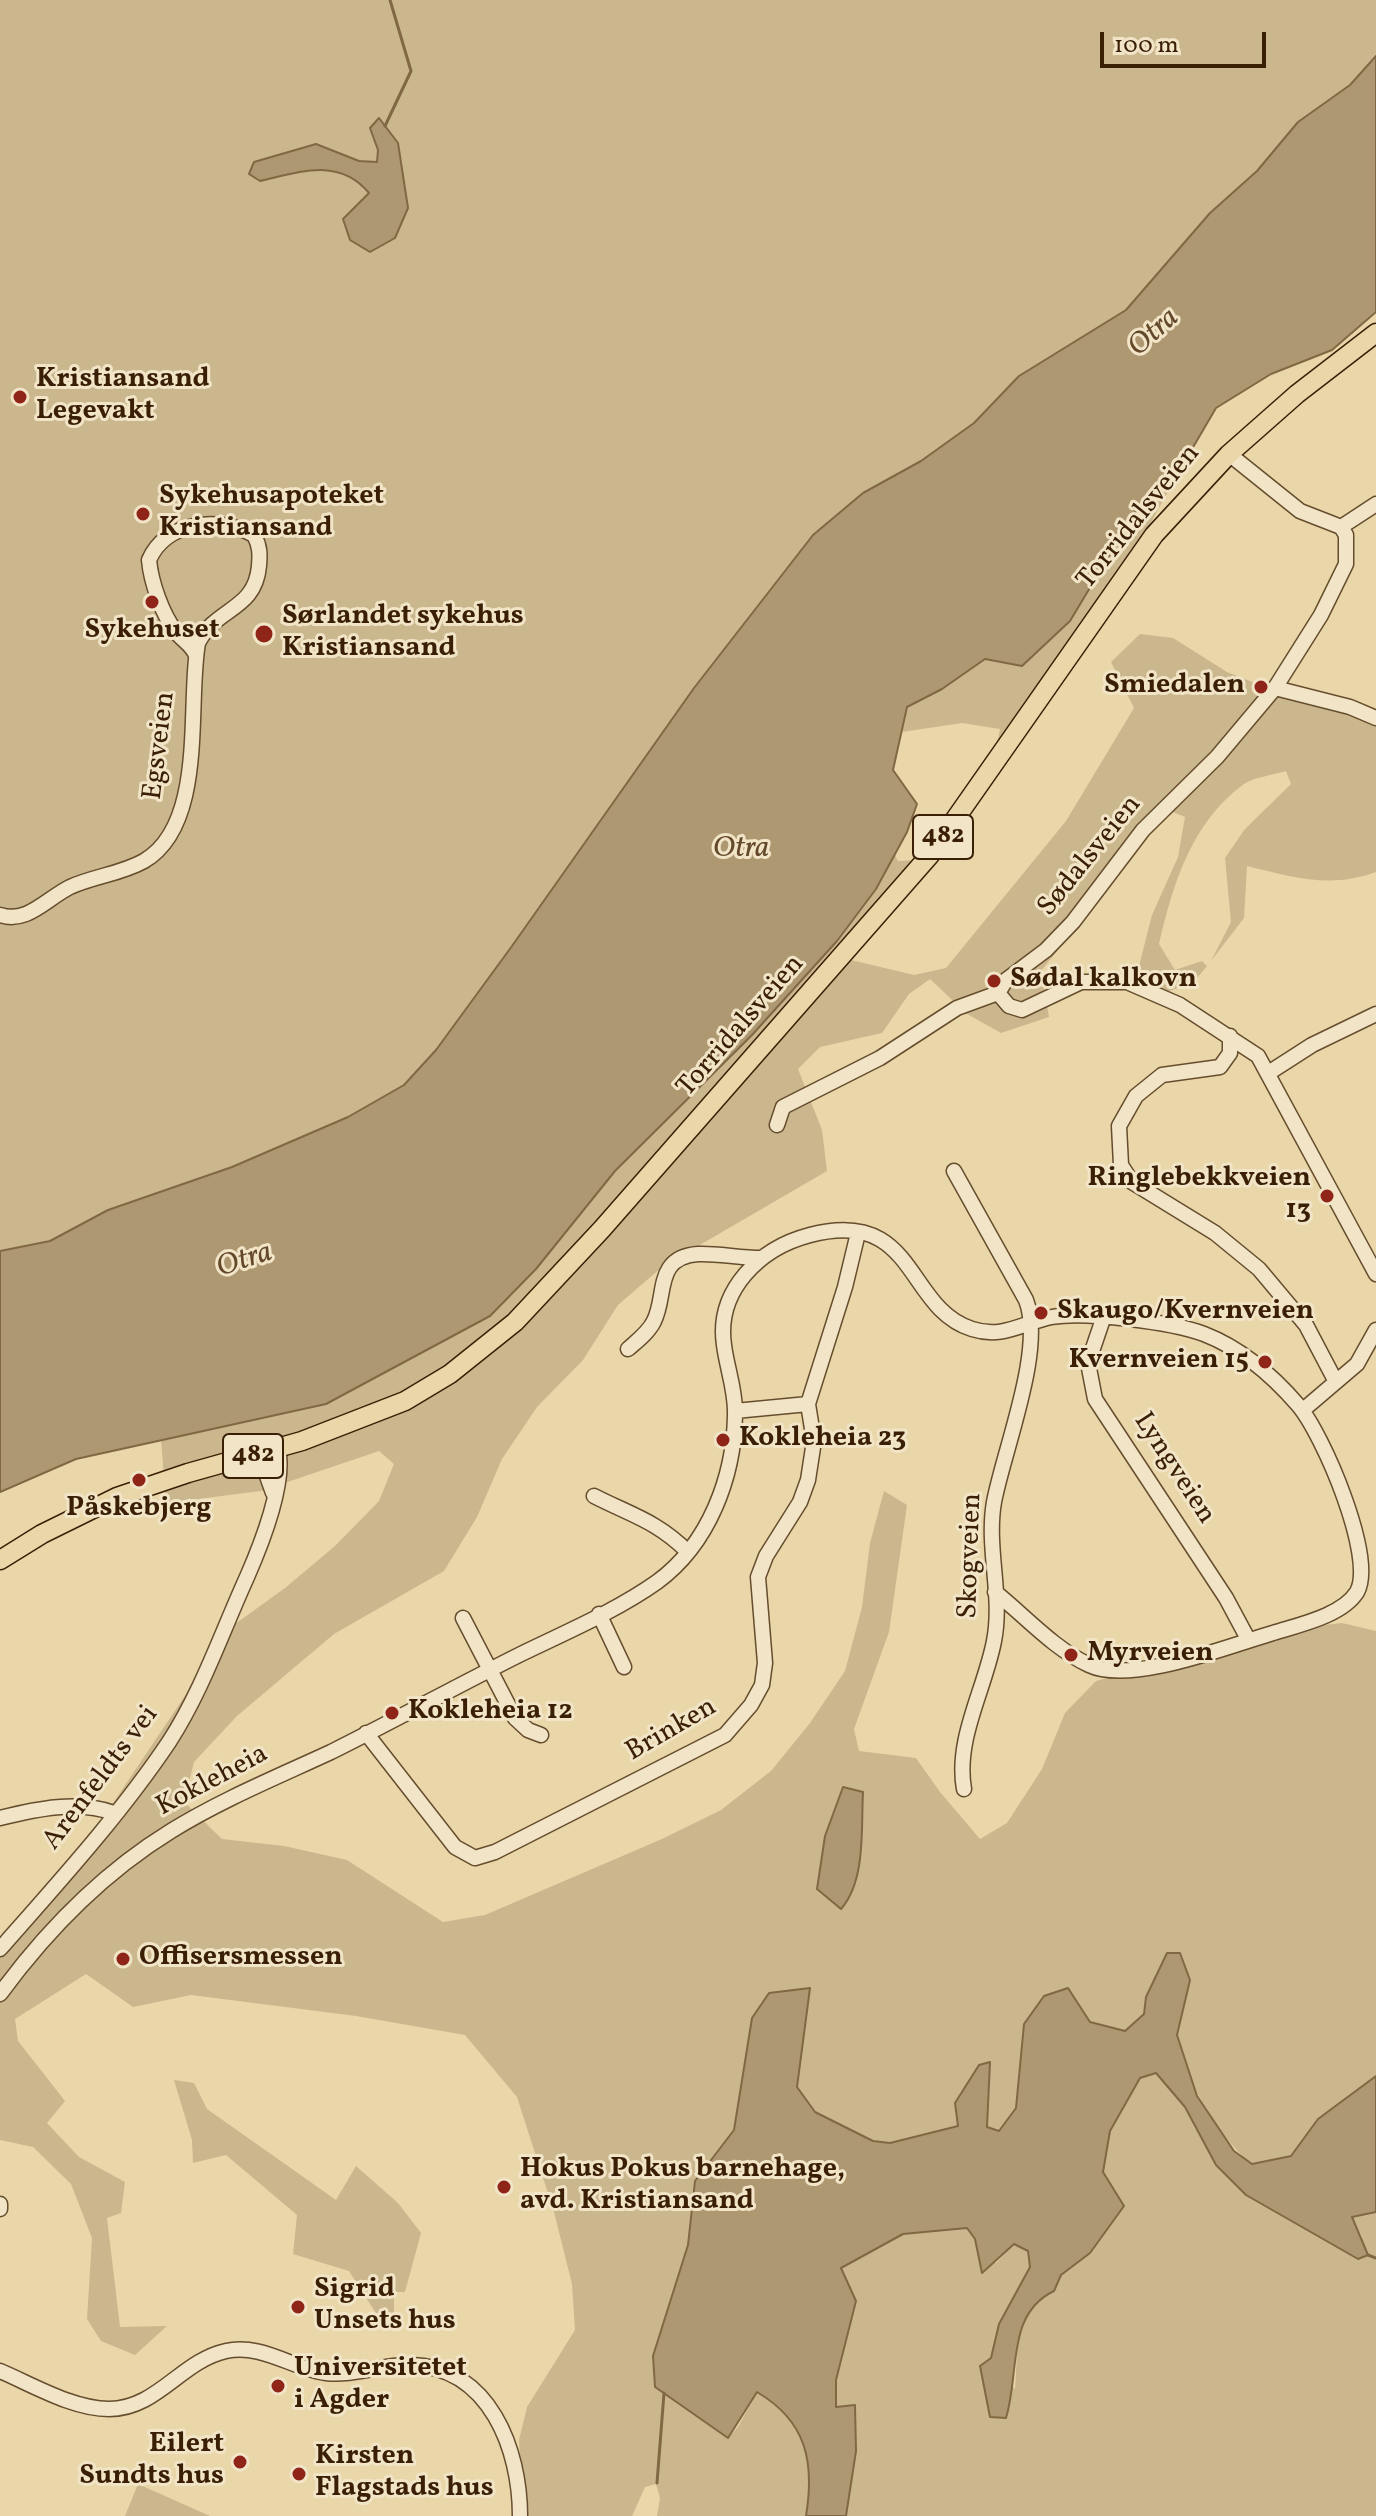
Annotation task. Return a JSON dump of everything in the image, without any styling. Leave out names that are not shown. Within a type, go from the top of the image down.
[{"type":"main road","name":"Torridalsveien","points":[[0,1560],[42,1534],[117,1497],[351,1424],[426,1390],[503,1332],[563,1273],[930,855],[1142,551],[1229,454],[1376,333]]},
{"type":"street","points":[[1229,454],[1300,511],[1341,527],[1376,504]]},
{"type":"street","name":"Egsveien","points":[[0,917],[21,918],[69,888],[134,866],[158,850],[175,827],[188,780],[196,655],[206,628],[254,590],[260,551],[254,535],[243,529],[211,525],[188,527],[163,539],[149,560],[156,589],[177,633],[190,643],[196,655]]},
{"type":"street","name":"Sødalsveien","points":[[777,1125],[783,1107],[800,1096],[880,1058],[957,1008],[998,993],[1006,980],[1067,929],[1143,830],[1217,757],[1275,688],[1321,615],[1346,564],[1346,535],[1341,527]]},
{"type":"street","points":[[1275,688],[1350,707],[1376,718]]},
{"type":"street","points":[[998,993],[1009,1006],[1022,1010],[1081,982],[1127,982],[1146,987],[1258,1056],[1270,1072],[1376,1274]]},
{"type":"street","points":[[1270,1072],[1312,1045],[1376,1014]]},
{"type":"street","points":[[1230,1036],[1230,1053],[1220,1067],[1162,1075],[1136,1096],[1119,1126],[1121,1165],[1132,1182],[1215,1233],[1259,1269],[1306,1325],[1336,1382]]},
{"type":"street","points":[[954,1171],[1026,1300],[1032,1324]]},
{"type":"street","name":"Kokleheia","points":[[628,1349],[654,1323],[662,1280],[681,1260],[701,1254],[738,1260],[761,1258],[814,1234],[858,1233],[899,1252],[941,1309],[960,1325],[982,1332],[1004,1333],[1066,1315],[1155,1322],[1208,1336],[1242,1354],[1303,1410]]},
{"type":"street","name":"Brinken","points":[[366,1733],[455,1847],[475,1858],[495,1852],[725,1735],[746,1714],[762,1685],[765,1652],[757,1593],[758,1577],[766,1556],[800,1502],[808,1480],[814,1441],[808,1404],[845,1287],[858,1233]]},
{"type":"street","name":"Kokleheia","points":[[0,1994],[66,1915],[141,1852],[199,1815],[490,1671],[659,1581],[688,1552],[720,1499],[735,1411],[722,1326],[735,1287],[761,1258]]},
{"type":"street","name":"Lyngveien","points":[[1103,1319],[1088,1363],[1095,1399],[1226,1598],[1248,1639]]},
{"type":"street","name":"Skogveien","points":[[964,1789],[962,1757],[995,1635],[994,1502],[1021,1395],[1032,1324]]},
{"type":"street","points":[[995,1592],[1077,1659],[1107,1671],[1155,1666],[1336,1609],[1356,1594],[1363,1576],[1362,1556],[1344,1498],[1303,1410],[1368,1350],[1376,1330]]},
{"type":"street","points":[[735,1411],[808,1404]]},
{"type":"street","name":"Arenfeldts vei","points":[[0,1949],[114,1813],[169,1741],[200,1687],[262,1539],[281,1463],[278,1449]]},
{"type":"street","points":[[259,1454],[273,1493]]},
{"type":"street","points":[[594,1496],[651,1521],[671,1534],[688,1552]]},
{"type":"street","points":[[599,1614],[624,1667]]},
{"type":"street","points":[[463,1618],[515,1718],[528,1730],[541,1735]]},
{"type":"street","points":[[0,1818],[80,1807],[114,1813]]},
{"type":"street","points":[[0,2371],[69,2399],[107,2409],[130,2406],[150,2398],[197,2362],[235,2349],[257,2351],[331,2373],[399,2365],[433,2368],[473,2390],[502,2425],[515,2462],[520,2516]]},
{"type":"shaded area","points":[[0,0],[1376,0],[1376,125],[461,1106],[0,1343]]},
{"type":"shaded area","points":[[1185,461],[1114,589],[955,824],[856,944],[851,960],[914,975],[946,968],[1066,821],[1134,708],[1111,662],[1140,634],[1173,638],[1227,672],[1288,696],[1334,705],[1376,720],[1376,872],[1343,880],[1312,880],[1247,866],[1244,918],[1211,961],[1231,922],[1225,858],[1245,829],[1291,784],[1286,771],[1259,778],[1244,784],[1210,817],[1178,877],[1159,944],[1175,970],[1202,961],[1207,966],[1193,983],[1166,992],[1138,970],[1152,915],[1178,857],[1185,817],[1168,810],[1041,971],[1049,1017],[1001,1033],[967,1014],[930,979],[909,994],[882,1033],[820,1047],[798,1069],[822,1130],[827,1171],[662,1267],[618,1305],[583,1360],[537,1407],[502,1459],[477,1517],[444,1571],[334,1634],[237,1716],[194,1762],[184,1802],[222,1839],[284,1846],[347,1860],[443,1922],[485,1915],[662,1839],[721,1810],[771,1771],[810,1723],[845,1671],[862,1607],[870,1543],[884,1491],[907,1505],[889,1632],[854,1729],[859,1751],[916,1758],[980,1839],[1007,1823],[1042,1769],[1065,1713],[1096,1681],[1281,1630],[1342,1623],[1376,1631],[1376,2076],[1318,2119],[1291,2156],[1252,2164],[1215,2123],[1184,2064],[1178,2032],[1186,1977],[1180,1953],[1167,1953],[1146,1997],[1144,2014],[1125,2031],[1090,2022],[1068,1988],[1044,1996],[1024,2024],[1016,2108],[999,2131],[987,2128],[990,2063],[979,2066],[955,2103],[958,2126],[890,2143],[873,2141],[815,2112],[797,2087],[810,1988],[769,1993],[752,2018],[734,2130],[695,2181],[688,2245],[653,2356],[655,2387],[728,2438],[738,2427],[757,2392],[774,2404],[787,2417],[803,2445],[809,2477],[806,2516],[657,2516],[660,2498],[656,2484],[645,2487],[632,2516],[523,2516],[519,2440],[527,2407],[575,2330],[572,2284],[554,2212],[517,2097],[465,2035],[356,2016],[191,1995],[133,2007],[86,1974],[15,2019],[18,2041],[65,2101],[47,2123],[79,2157],[125,2182],[121,2213],[107,2218],[120,2327],[167,2326],[135,2355],[101,2341],[87,2319],[92,2238],[71,2184],[33,2147],[0,2140],[0,1951],[87,1842],[231,1627],[285,1588],[335,1546],[379,1501],[394,1464],[379,1451],[261,1491],[166,1503],[161,1439],[326,1404],[490,1316],[536,1269],[615,1171],[752,1035],[837,941],[895,855],[898,861],[921,860],[967,804],[993,766],[1000,729],[962,723],[902,732],[907,707],[942,689],[985,659],[1022,666],[1070,621],[1136,511]],"holes":[[[842,1788],[863,1792],[858,1870],[848,1898],[840,1909],[817,1889],[825,1836]]]},
{"type":"shaded area","points":[[1156,2072],[1185,2107],[1216,2165],[1246,2195],[1359,2259],[1362,2237],[1352,2217],[1376,2212],[1376,2516],[846,2516],[856,2451],[855,2405],[836,2407],[836,2380],[856,2301],[841,2268],[903,2234],[967,2228],[996,2263],[1014,2244],[1028,2251],[1030,2267],[999,2324],[991,2358],[1015,2389],[1018,2346],[1031,2309],[1054,2291],[1061,2275],[1090,2253],[1124,2206],[1103,2172],[1110,2131],[1140,2078]]},
{"type":"shaded area","points":[[174,2080],[194,2083],[207,2109],[336,2200],[356,2166],[398,2203],[421,2233],[405,2292],[394,2292],[394,2320],[379,2318],[349,2271],[293,2254],[297,2215],[226,2155],[193,2163],[192,2140]]},
{"type":"shaded area","points":[[138,2484],[210,2516],[125,2516]]},
{"type":"water","name":"Otra","points":[[1376,56],[1376,312],[1332,350],[1271,374],[1216,408],[1185,461],[1136,511],[1070,621],[1022,666],[985,659],[942,689],[907,707],[893,770],[917,804],[907,832],[876,889],[837,941],[752,1035],[615,1171],[536,1269],[490,1316],[326,1404],[76,1459],[0,1492],[0,1251],[50,1241],[108,1210],[232,1167],[348,1117],[404,1085],[436,1050],[694,688],[813,535],[863,493],[921,461],[974,423],[1019,376],[1126,310],[1210,213],[1257,171],[1298,122],[1350,85]]},
{"type":"water","points":[[379,118],[398,143],[408,208],[395,238],[370,252],[350,240],[343,219],[369,193],[357,182],[332,171],[304,171],[260,181],[249,174],[254,162],[316,144],[359,161],[377,162],[378,150],[370,128]]},
{"type":"water","points":[[843,1787],[863,1792],[858,1869],[855,1884],[841,1909],[817,1889],[825,1836]]},
{"type":"water","points":[[1167,1953],[1180,1953],[1190,1980],[1177,2035],[1197,2096],[1234,2151],[1252,2164],[1291,2156],[1318,2119],[1376,2076],[1376,2212],[1352,2217],[1368,2255],[1358,2259],[1246,2195],[1216,2165],[1185,2107],[1156,2073],[1140,2078],[1110,2131],[1103,2172],[1124,2206],[1090,2253],[1061,2275],[1054,2291],[1039,2301],[1028,2314],[1017,2346],[1006,2418],[990,2417],[980,2366],[991,2358],[999,2324],[1030,2267],[1028,2251],[1014,2244],[982,2273],[975,2239],[967,2228],[903,2234],[841,2268],[856,2301],[836,2380],[836,2407],[855,2405],[856,2451],[846,2516],[806,2516],[809,2478],[803,2444],[787,2416],[774,2403],[757,2392],[728,2438],[655,2387],[653,2356],[688,2245],[695,2181],[734,2130],[752,2018],[769,1993],[810,1988],[797,2087],[815,2112],[873,2141],[890,2143],[958,2126],[955,2103],[979,2065],[990,2062],[987,2127],[999,2131],[1016,2108],[1024,2024],[1044,1996],[1068,1988],[1090,2022],[1125,2031],[1144,2014],[1146,1997]]},
{"type":"waterway","points":[[385,126],[411,71],[390,0]]},
{"type":"waterway","points":[[1368,2255],[1376,2258]]},
{"type":"waterway","points":[[657,2483],[664,2393]]},
{"type":"place","name":"Kristiansand Legevakt","points":[[20,397]]},
{"type":"place","name":"Sykehusapoteket Kristiansand","points":[[143,514]]},
{"type":"place","name":"Sykehuset","points":[[152,602]]},
{"type":"place","name":"Sørlandet sykehus Kristiansand","points":[[264,634]]},
{"type":"place","name":"Smiedalen","points":[[1261,687]]},
{"type":"place","name":"Sødal kalkovn","points":[[994,981]]},
{"type":"place","name":"Ringlebekkveien 13","points":[[1327,1196]]},
{"type":"place","name":"Skaugo/Kvernveien","points":[[1041,1313]]},
{"type":"place","name":"Kvernveien 15","points":[[1265,1362]]},
{"type":"place","name":"Kokleheia 23","points":[[723,1440]]},
{"type":"place","name":"Påskebjerg","points":[[139,1480]]},
{"type":"place","name":"Myrveien","points":[[1071,1655]]},
{"type":"place","name":"Kokleheia 12","points":[[392,1713]]},
{"type":"place","name":"Offisersmessen","points":[[123,1959]]},
{"type":"place","name":"Hokus Pokus barnehage, avd. Kristiansand","points":[[504,2187]]},
{"type":"place","name":"Sigrid Unsets hus","points":[[298,2307]]},
{"type":"place","name":"Universitetet i Agder","points":[[278,2386]]},
{"type":"place","name":"Eilert Sundts hus","points":[[240,2462]]},
{"type":"place","name":"Kirsten Flagstads hus","points":[[299,2474]]}]
